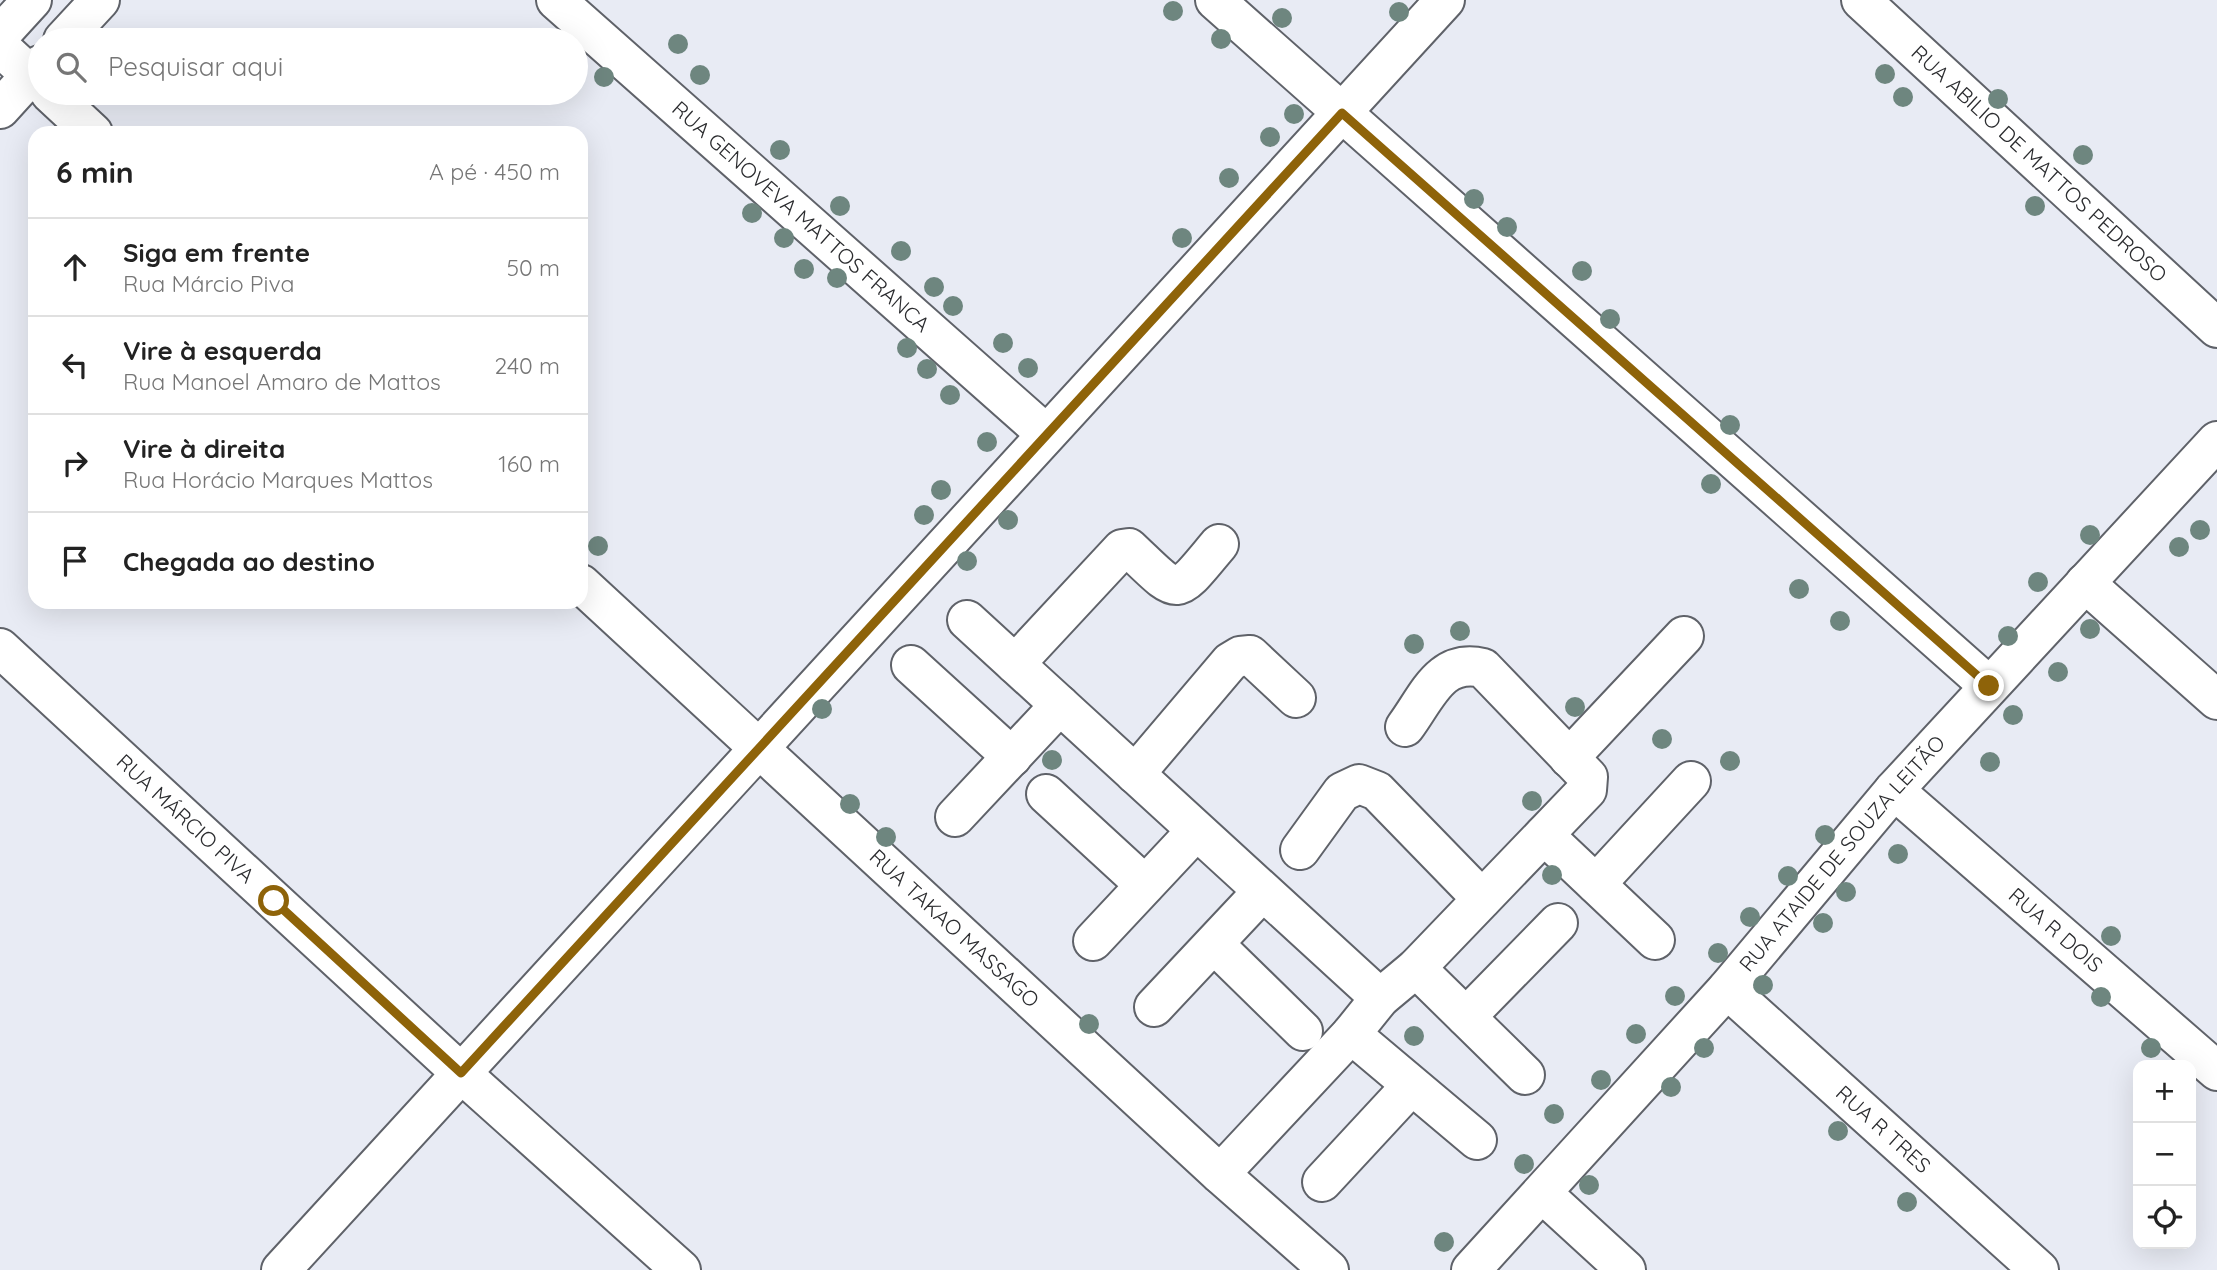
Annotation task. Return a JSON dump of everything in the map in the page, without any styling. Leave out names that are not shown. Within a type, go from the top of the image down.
[{"type":"street","points":[[0,35],[32,0]]},
{"type":"street","points":[[74,28],[100,0]]},
{"type":"street","name":"RUA GENOVEVA MATTOS FRANCA","points":[[556,0],[588,28]]},
{"type":"street","points":[[1215,0],[1989,686]]},
{"type":"street","points":[[281,1270],[1445,0]]},
{"type":"street","name":"RUA ABILIO DE MATTOS PEDROSO","points":[[1861,0],[2217,328]]},
{"type":"street","name":"RUA GENOVEVA MATTOS FRANCA","points":[[588,28],[1046,434]]},
{"type":"street","points":[[0,47],[28,69]]},
{"type":"street","points":[[0,109],[28,88]]},
{"type":"street","points":[[66,105],[86,126]]},
{"type":"street","name":"RUA ATAIDE DE SOUZA LEITÃO","points":[[1471,1270],[1727,989],[1894,790],[2217,441]]},
{"type":"street","points":[[1015,664],[1122,549],[1129,548],[1167,584],[1175,587],[1185,585],[1219,544]]},
{"type":"street","points":[[2085,583],[2217,700]]},
{"type":"street","name":"RUA TAKAO MASSAGO","points":[[588,590],[1220,1174],[1329,1270]]},
{"type":"street","points":[[967,620],[1380,998]]},
{"type":"street","points":[[1569,758],[1684,636]]},
{"type":"street","name":"RUA MÁRCIO PIVA","points":[[0,648],[461,1073],[681,1270]]},
{"type":"street","points":[[1135,774],[1230,662],[1240,656],[1251,655],[1296,698]]},
{"type":"street","points":[[1220,1174],[1351,1034],[1380,998],[1416,968],[1587,790],[1588,777],[1483,668],[1466,664],[1448,669],[1405,727]]},
{"type":"street","points":[[911,665],[1012,757]]},
{"type":"street","points":[[956,817],[1060,705]]},
{"type":"street","points":[[1596,884],[1691,781]]},
{"type":"street","points":[[1300,850],[1342,792],[1359,784],[1377,791],[1482,899]]},
{"type":"street","name":"RUA R DOIS","points":[[1894,790],[2217,1071]]},
{"type":"street","points":[[1046,794],[1145,885]]},
{"type":"street","points":[[1093,941],[1196,831]]},
{"type":"street","points":[[1544,835],[1655,940]]},
{"type":"street","points":[[1154,1007],[1262,892]]},
{"type":"street","points":[[1466,1017],[1558,923]]},
{"type":"street","points":[[1213,944],[1303,1031]]},
{"type":"street","points":[[1416,968],[1525,1075]]},
{"type":"street","name":"RUA R TRES","points":[[1727,989],[2039,1270]]},
{"type":"street","points":[[1351,1034],[1477,1140]]},
{"type":"street","points":[[1322,1182],[1410,1086]]},
{"type":"street","points":[[1543,1194],[1626,1270]]},
{"type":"route","points":[[274,901],[461,1073],[1342,113],[1989,686]]}]
